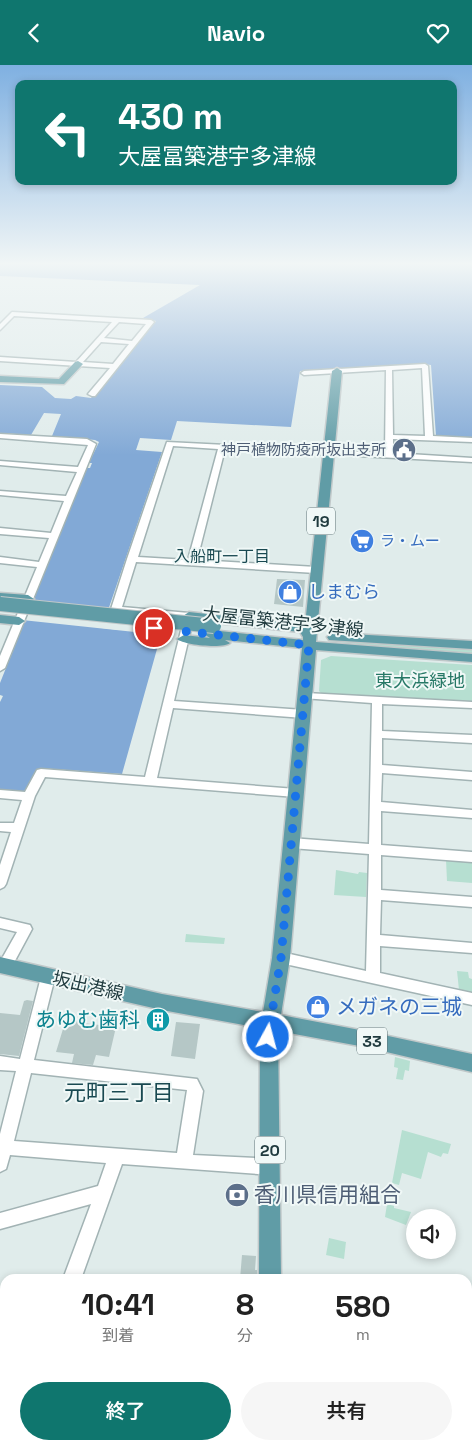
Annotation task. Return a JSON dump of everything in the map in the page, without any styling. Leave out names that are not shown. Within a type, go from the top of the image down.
[{"type":"main road","points":[[0,379],[61,382],[78,364]]},
{"type":"main road","name":"19","points":[[270,1022],[281,958],[316,570],[337,371]]},
{"type":"main road","points":[[0,597],[28,599]]},
{"type":"main road","name":"大屋冨築港宇多津線","points":[[0,604],[212,630],[472,658]]},
{"type":"main road","name":"大屋冨築港宇多津線","points":[[0,611],[212,630]]},
{"type":"main road","points":[[184,639],[297,651],[303,651],[310,641],[304,629],[189,616]]},
{"type":"main road","points":[[0,619],[19,621]]},
{"type":"main road","name":"大屋冨築港宇多津線","points":[[310,641],[472,645]]},
{"type":"main road","name":"坂出港線","points":[[2,966],[162,1002],[270,1022]]},
{"type":"main road","name":"33","points":[[270,1022],[365,1039],[472,1063]]},
{"type":"main road","name":"20","points":[[270,1022],[268,1037],[270,1274]]},
{"type":"street","points":[[78,364],[111,327]]},
{"type":"street","points":[[92,394],[147,327]]},
{"type":"street","points":[[99,340],[134,343]]},
{"type":"street","points":[[0,359],[115,366]]},
{"type":"street","points":[[304,373],[425,366],[429,438]]},
{"type":"street","points":[[389,368],[390,455]]},
{"type":"street","points":[[0,436],[90,442],[92,444],[1,662]]},
{"type":"street","points":[[389,437],[472,440]]},
{"type":"street","points":[[150,781],[170,704],[189,616],[116,609],[170,444],[472,460]]},
{"type":"street","points":[[192,563],[222,447]]},
{"type":"street","points":[[0,463],[82,470]]},
{"type":"street","points":[[0,493],[70,499]]},
{"type":"street","points":[[0,531],[54,536]]},
{"type":"street","points":[[131,559],[316,570]]},
{"type":"street","points":[[0,560],[42,565]]},
{"type":"street","points":[[306,695],[377,701],[382,699],[472,705]]},
{"type":"street","points":[[373,977],[377,701]]},
{"type":"street","points":[[170,704],[304,714]]},
{"type":"street","points":[[376,733],[472,739]]},
{"type":"street","points":[[377,769],[472,776]]},
{"type":"street","points":[[0,883],[29,796],[41,773],[296,793]]},
{"type":"street","points":[[0,794],[29,796]]},
{"type":"street","points":[[376,806],[472,814]]},
{"type":"street","points":[[0,827],[19,828]]},
{"type":"street","points":[[291,843],[472,857]]},
{"type":"street","points":[[374,894],[472,902]]},
{"type":"street","points":[[0,923],[25,929],[2,966]]},
{"type":"street","points":[[374,940],[472,948]]},
{"type":"street","points":[[281,958],[472,999]]},
{"type":"street","points":[[0,1165],[2,1147],[26,1065],[48,977]]},
{"type":"street","points":[[0,1063],[192,1084],[195,1091],[184,1161]]},
{"type":"street","points":[[2,1147],[258,1166],[270,1164]]},
{"type":"street","points":[[74,1274],[116,1156]]},
{"type":"street","points":[[0,1221],[103,1193]]},
{"type":"green space","points":[[329,641],[472,648],[472,656]]},
{"type":"green space","name":"東大浜緑地","points":[[331,656],[472,665],[472,703],[321,693],[319,691],[321,660]]},
{"type":"green space","points":[[446,860],[472,862],[472,883],[447,881]]},
{"type":"green space","points":[[336,870],[358,874],[359,872],[367,873],[366,897],[334,895]]},
{"type":"green space","points":[[186,934],[225,938],[224,944],[185,942]]},
{"type":"green space","points":[[457,971],[468,972],[469,978],[472,979],[472,993],[459,990]]},
{"type":"green space","points":[[395,1057],[410,1061],[409,1071],[405,1070],[403,1080],[396,1079],[398,1068],[394,1067]]},
{"type":"green space","points":[[402,1130],[451,1144],[448,1154],[443,1153],[441,1157],[428,1152],[421,1179],[402,1173],[399,1185],[392,1183]]},
{"type":"green space","points":[[387,1204],[394,1206],[394,1208],[406,1211],[406,1225],[385,1217]]},
{"type":"green space","points":[[329,1238],[346,1242],[344,1259],[326,1255]]},
{"type":"water","points":[[151,327],[472,327],[472,438],[436,436],[431,365],[423,364],[300,371],[291,427],[177,421],[171,440],[140,438],[136,450],[162,452],[102,628],[119,630],[164,624],[122,774],[39,768],[28,792],[0,790],[0,702],[3,696],[0,695],[0,683],[86,468],[90,468],[92,463],[89,463],[99,442],[52,436],[61,414],[44,413],[31,435],[0,433],[0,385],[42,387],[55,398],[71,399],[76,396],[91,398]]},
{"type":"pier","points":[[30,601],[111,610],[106,626],[117,627],[120,618],[166,623],[163,635],[22,620]]},
{"type":"building","name":"しまむら","points":[[277,579],[305,580],[303,607],[274,604]]},
{"type":"building","points":[[24,1001],[33,1001],[19,1056],[0,1054],[0,1013],[20,1015]]},
{"type":"building","name":"あゆむ歯科","points":[[153,1013],[166,1017],[163,1027],[149,1023]]},
{"type":"building","points":[[66,1019],[116,1027],[109,1057],[96,1055],[93,1065],[72,1063],[74,1054],[56,1052]]},
{"type":"building","points":[[176,1022],[200,1024],[195,1059],[171,1056]]},
{"type":"building","name":"香川県信用組合","points":[[228,1188],[247,1188],[246,1202],[227,1202]]},
{"type":"building","points":[[242,1255],[256,1256],[255,1270],[257,1270],[257,1274],[240,1274]]},
{"type":"place","name":"神戸植物防疫所坂出支所","points":[[404,450]]},
{"type":"place","name":"ラ・ムー","points":[[362,541]]},
{"type":"place","name":"しまむら","points":[[290,592]]},
{"type":"place","name":"メガネの三城","points":[[318,1007]]},
{"type":"place","name":"あゆむ歯科","points":[[158,1020]]},
{"type":"place","name":"香川県信用組合","points":[[237,1195]]},
{"type":"district","name":"入船町一丁目","points":[[222,556]]},
{"type":"district","name":"元町三丁目","points":[[119,1092]]},
{"type":"route","points":[[154,628],[309,645],[281,958],[268,1037]]}]
